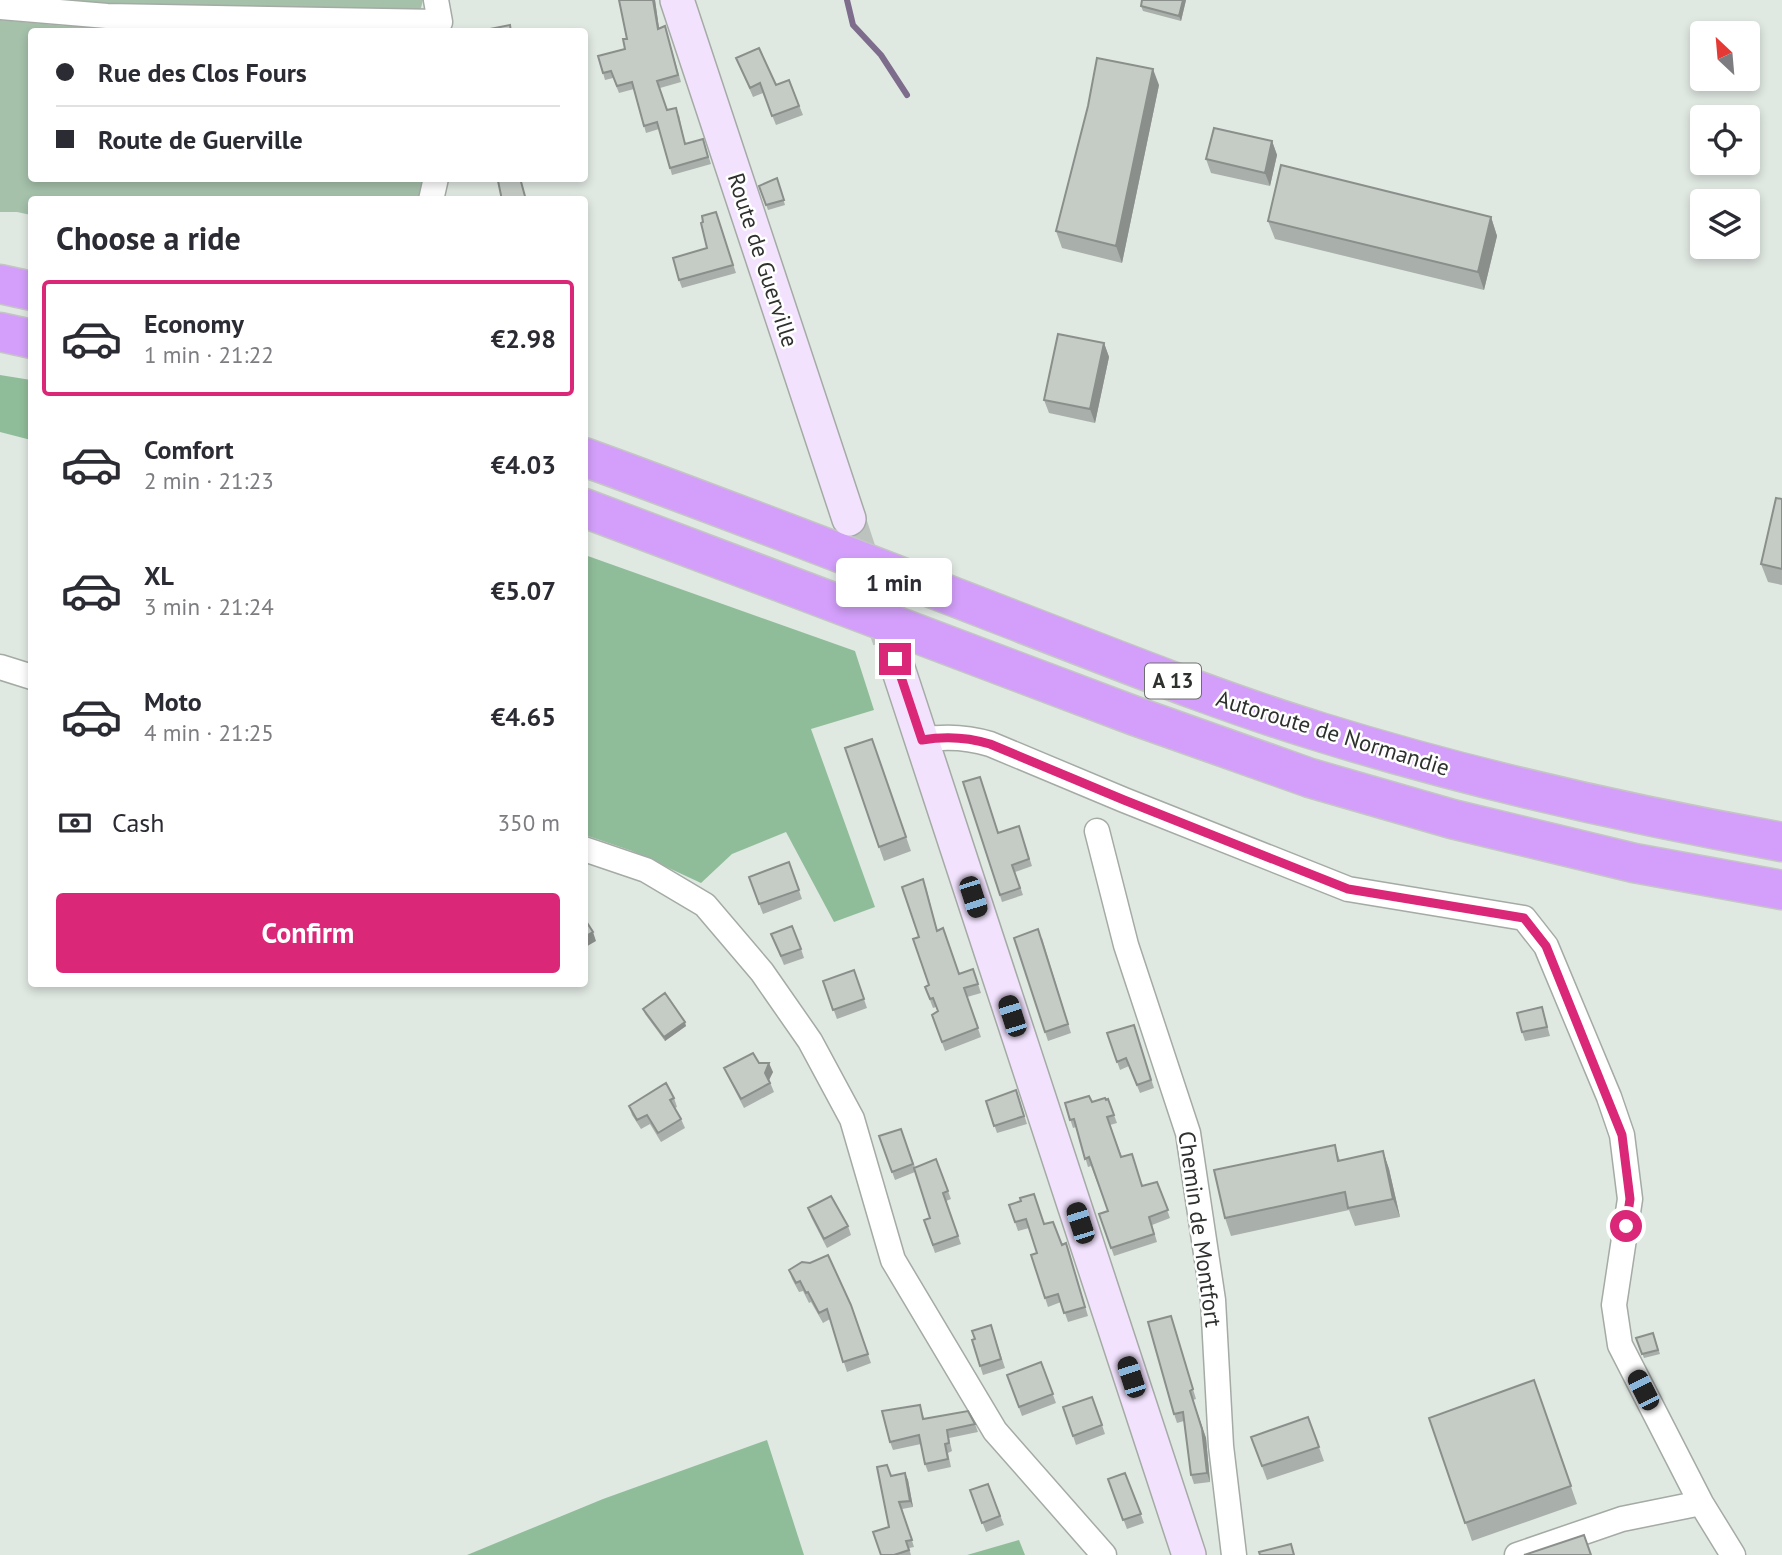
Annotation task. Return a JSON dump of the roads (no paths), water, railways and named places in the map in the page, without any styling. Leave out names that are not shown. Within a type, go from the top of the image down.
[{"type":"highway","points":[[0,284],[28,290]]},
{"type":"highway","points":[[0,332],[28,338]]},
{"type":"highway","name":"Autoroute de Normandie","points":[[588,458],[745,516],[1164,678],[1318,732],[1495,781],[1658,819],[1782,842]]},
{"type":"highway","name":"Autoroute de Normandie","points":[[588,510],[1135,716],[1310,778],[1452,819],[1634,863],[1782,890]]},
{"type":"street","name":"Route de Guerville","points":[[677,0],[849,519]]},
{"type":"street","points":[[0,7],[107,16],[440,18]]},
{"type":"street","points":[[895,659],[1189,1555]]},
{"type":"street","points":[[0,667],[28,676]]},
{"type":"street","points":[[922,740],[953,737],[990,744],[1348,889],[1524,918],[1546,946],[1622,1135],[1630,1199],[1615,1305],[1620,1345],[1701,1503],[1733,1555]]},
{"type":"street","name":"Chemin de Montfort","points":[[1097,831],[1126,945],[1188,1133],[1213,1300],[1222,1446],[1234,1555]]},
{"type":"street","points":[[588,850],[646,870],[705,905],[762,972],[810,1041],[852,1119],[893,1260],[995,1431],[1104,1555]]},
{"type":"street","points":[[1517,1555],[1622,1519],[1701,1503]]},
{"type":"waterway","points":[[847,0],[853,25],[881,55],[907,95]]},
{"type":"tunnel","points":[[849,519],[889,640]]}]
